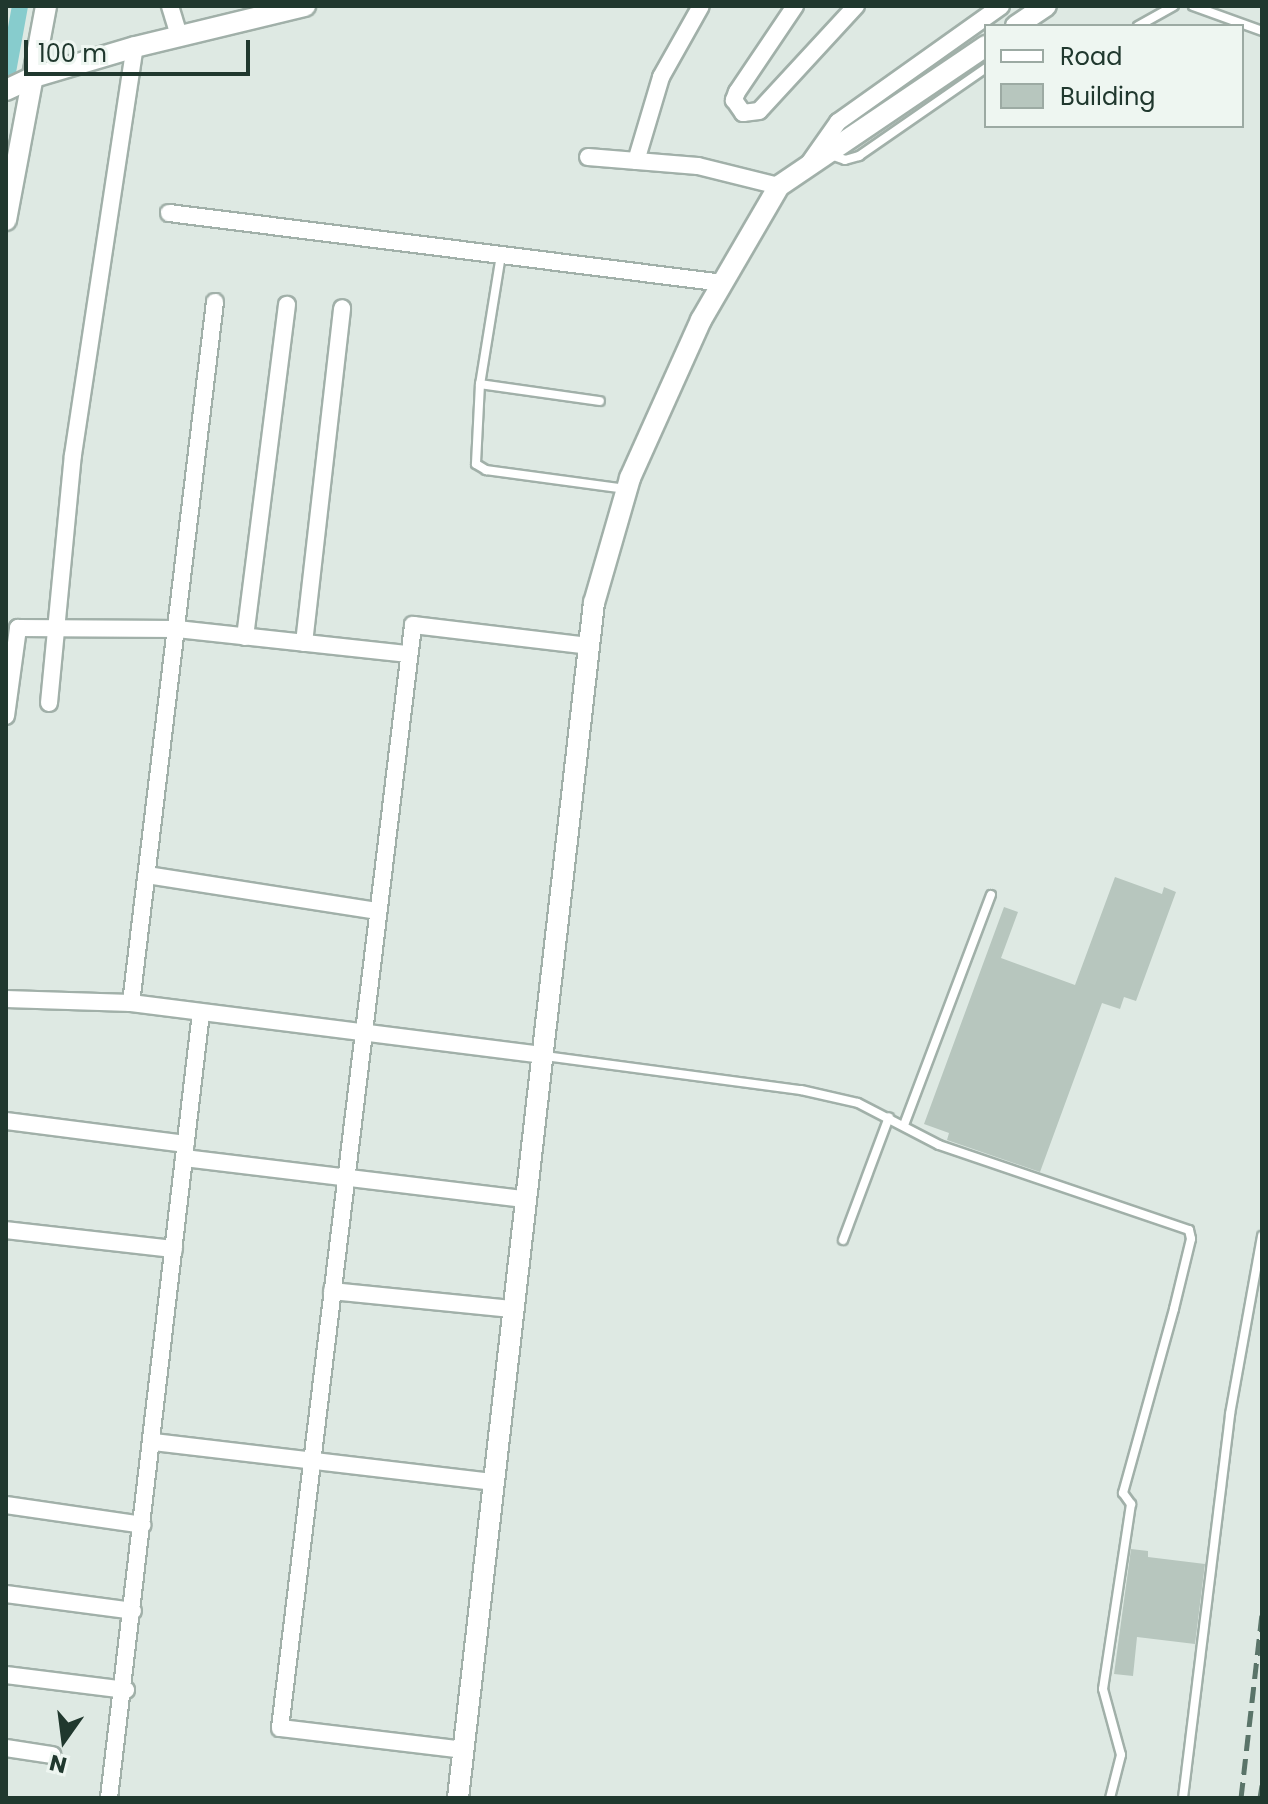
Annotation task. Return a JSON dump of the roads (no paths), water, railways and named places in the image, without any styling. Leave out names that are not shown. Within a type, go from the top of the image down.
[{"type":"street","points":[[6,220],[20,84],[46,6]]},
{"type":"street","points":[[170,6],[179,35]]},
{"type":"street","points":[[20,84],[135,47],[282,9],[305,6]]},
{"type":"street","points":[[636,161],[661,77],[701,6]]},
{"type":"street","points":[[795,6],[737,92],[734,100],[743,113],[759,111],[856,6]]},
{"type":"street","points":[[807,166],[838,122],[1001,6]]},
{"type":"street","points":[[1019,24],[1046,6]]},
{"type":"street","points":[[458,1798],[523,1199],[594,603],[626,490],[701,320],[779,186],[984,44]]},
{"type":"street","points":[[49,703],[73,455],[135,47]]},
{"type":"street","points":[[588,157],[698,166],[779,186]]},
{"type":"street","points":[[169,213],[723,283]]},
{"type":"street","points":[[131,1003],[215,302]]},
{"type":"street","points":[[245,637],[287,305]]},
{"type":"street","points":[[304,643],[342,308]]},
{"type":"street","points":[[465,1750],[280,1728],[413,625],[589,646]]},
{"type":"street","points":[[6,716],[18,628],[56,631],[177,629],[409,654]]},
{"type":"street","points":[[147,875],[378,911]]},
{"type":"street","points":[[6,999],[131,1003],[540,1055]]},
{"type":"street","points":[[109,1798],[126,1690],[201,1012]]},
{"type":"street","points":[[6,1121],[346,1178],[523,1199]]},
{"type":"street","points":[[6,1230],[174,1249]]},
{"type":"street","points":[[332,1291],[511,1309]]},
{"type":"street","points":[[153,1442],[493,1482]]},
{"type":"street","points":[[6,1505],[143,1525]]},
{"type":"street","points":[[6,1594],[133,1611]]},
{"type":"street","points":[[6,1675],[126,1690]]},
{"type":"street","points":[[6,1748],[52,1755]]},
{"type":"lane","points":[[1142,24],[1174,6]]},
{"type":"lane","points":[[1193,6],[1243,24]]},
{"type":"lane","points":[[965,32],[984,42]]},
{"type":"lane","points":[[832,148],[845,160],[859,156],[984,69]]},
{"type":"lane","points":[[501,255],[480,384],[476,464],[486,470],[626,490]]},
{"type":"lane","points":[[480,384],[600,401]]},
{"type":"lane","points":[[904,1125],[991,895]]},
{"type":"lane","points":[[540,1055],[801,1090],[858,1103],[939,1145],[1189,1230],[1191,1239],[1174,1309],[1123,1493],[1131,1504],[1103,1689],[1121,1755],[1110,1798]]},
{"type":"lane","points":[[843,1240],[889,1117]]},
{"type":"lane","points":[[1183,1798],[1228,1427],[1262,1236]]},
{"type":"waterway","points":[[6,83],[20,6]]},
{"type":"railway","points":[[1241,1798],[1262,1615]]},
{"type":"railway","points":[[1260,1798],[1262,1785]]}]
